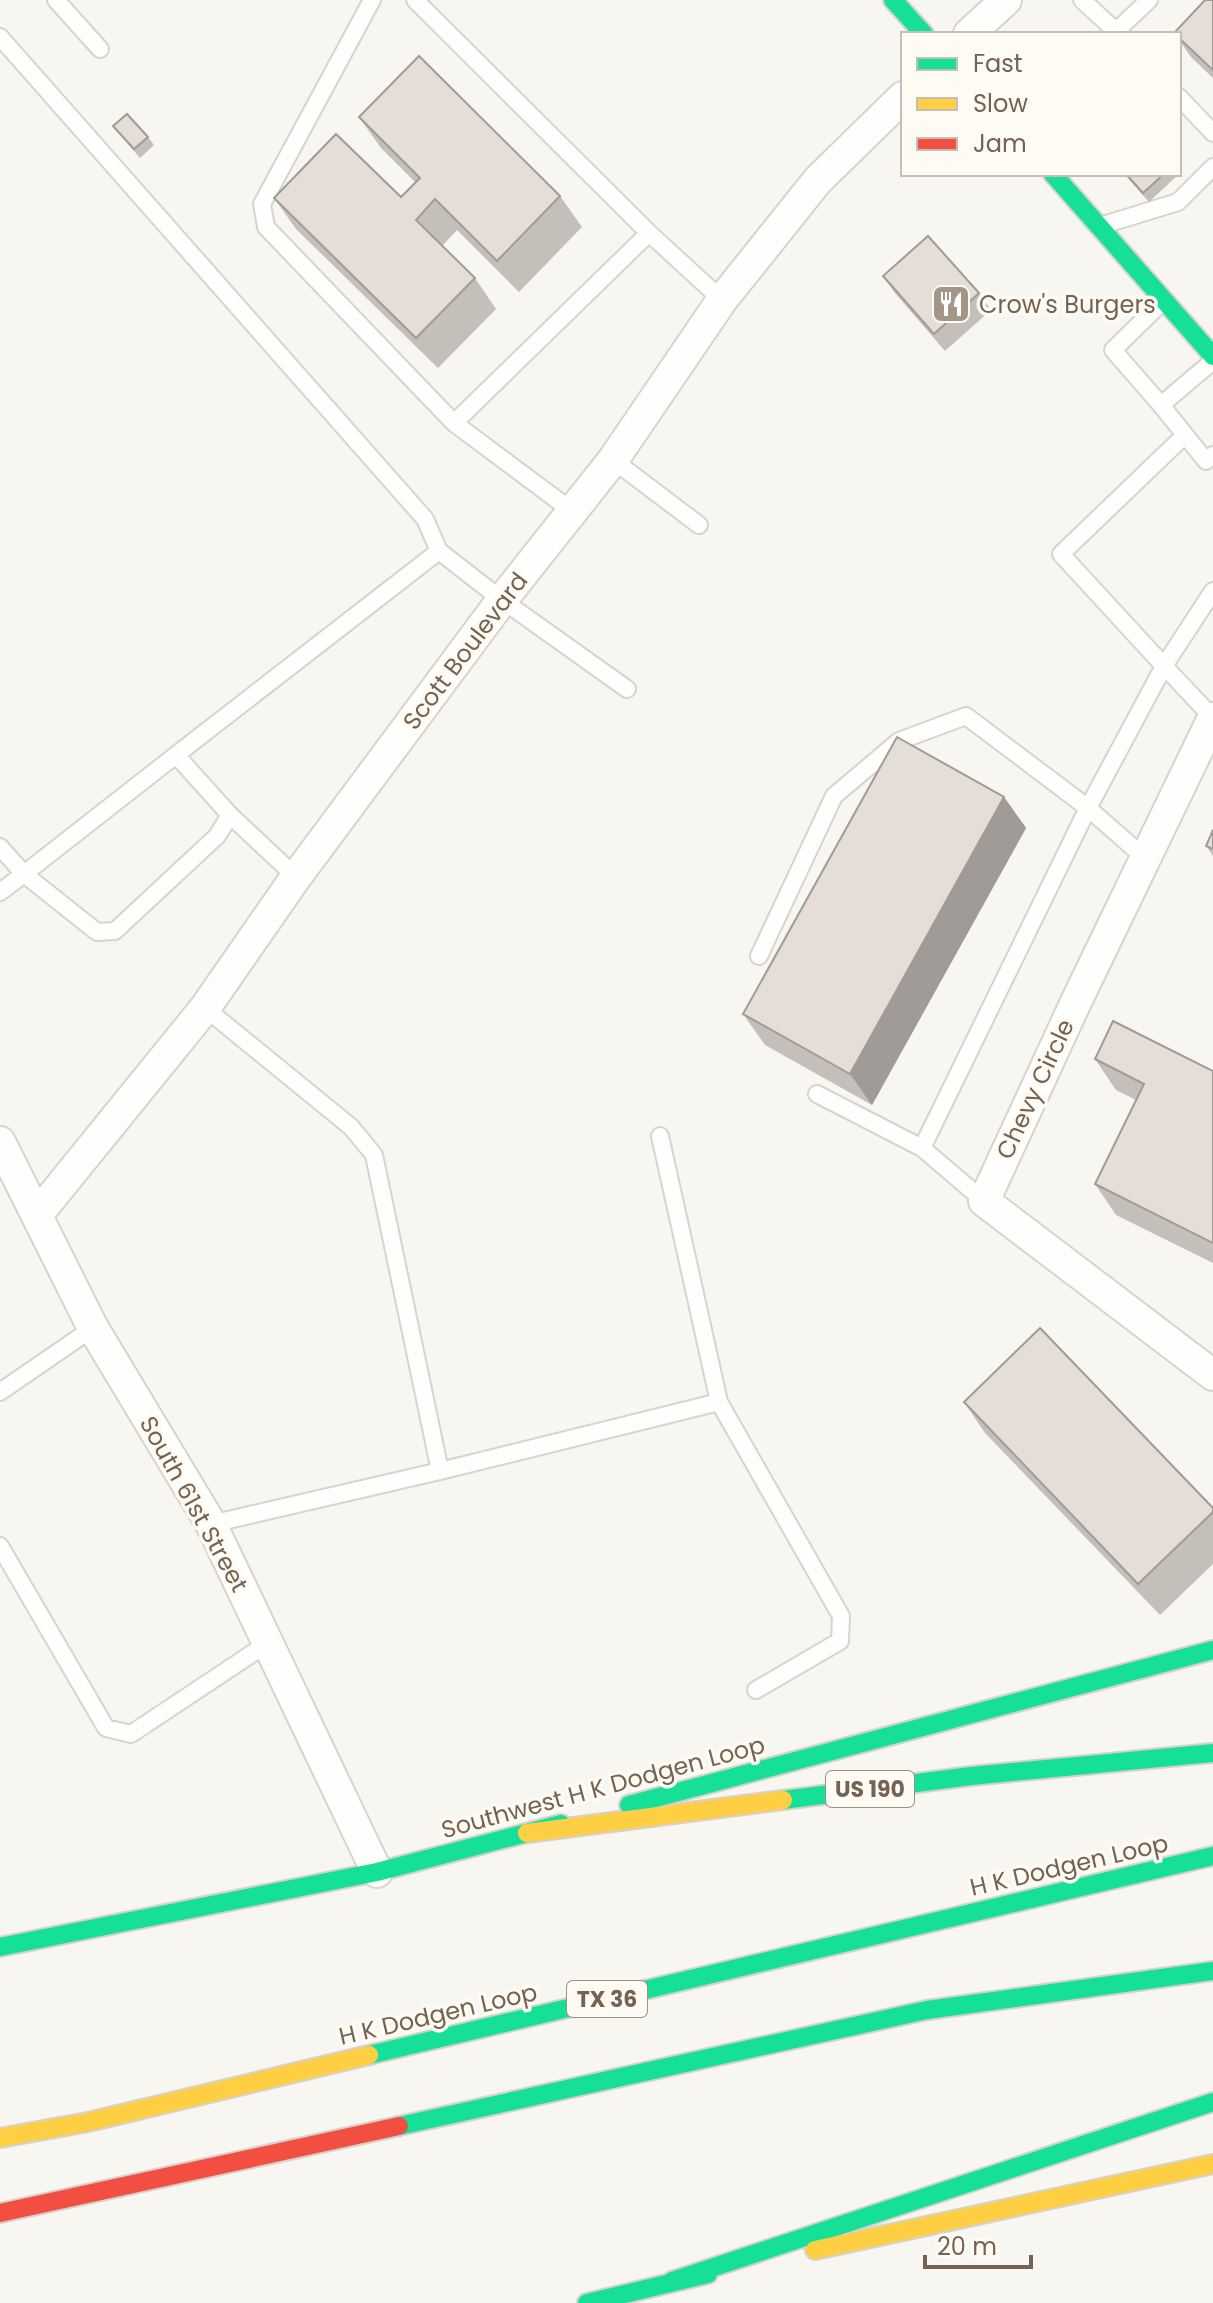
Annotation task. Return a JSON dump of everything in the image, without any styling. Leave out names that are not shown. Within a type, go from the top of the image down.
[{"type":"main road","points":[[893,0],[922,32]]},
{"type":"main road","points":[[1055,176],[1213,358]]},
{"type":"main road","name":"Southwest H K Dodgen Loop","points":[[0,1947],[377,1872],[1213,1650]]},
{"type":"main road","name":"US 190","points":[[527,1833],[971,1776],[1213,1753]]},
{"type":"main road","name":"H K Dodgen Loop","points":[[0,2138],[88,2122],[1213,1856]]},
{"type":"main road","points":[[0,2213],[927,2010],[1213,1971]]},
{"type":"main road","points":[[672,2281],[1213,2102]]},
{"type":"main road","points":[[587,2303],[672,2281],[1213,2164]]},
{"type":"street","points":[[971,32],[1006,0]]},
{"type":"street","name":"Scott Boulevard","points":[[37,1215],[205,1008],[296,877],[502,600],[613,460],[722,300],[818,180],[901,99]]},
{"type":"street","name":"Chevy Circle","points":[[984,1201],[1213,718]]},
{"type":"street","name":"South 61st Street","points":[[0,1142],[93,1328],[211,1524],[377,1872]]},
{"type":"street","points":[[984,1201],[1213,1375]]},
{"type":"lane","points":[[56,0],[100,49]]},
{"type":"lane","points":[[372,0],[262,204],[266,227],[454,423],[572,511]]},
{"type":"lane","points":[[415,0],[649,233],[722,300]]},
{"type":"lane","points":[[1082,0],[1115,32]]},
{"type":"lane","points":[[1117,32],[1149,0]]},
{"type":"lane","points":[[0,37],[425,519],[439,551],[627,689]]},
{"type":"lane","points":[[1181,99],[1213,133]]},
{"type":"lane","points":[[1099,226],[1178,202],[1213,167]]},
{"type":"lane","points":[[454,423],[649,233]]},
{"type":"lane","points":[[1164,300],[1113,350],[1211,462]]},
{"type":"lane","points":[[1161,405],[1213,358]]},
{"type":"lane","points":[[1185,435],[1061,554],[1213,718]]},
{"type":"lane","points":[[613,460],[699,525]]},
{"type":"lane","points":[[0,892],[439,551]]},
{"type":"lane","points":[[922,1148],[1088,808],[1164,666],[1213,591]]},
{"type":"lane","points":[[759,956],[834,796],[899,741],[966,716],[1088,808],[1145,858]]},
{"type":"lane","points":[[176,755],[230,815],[296,877]]},
{"type":"lane","points":[[0,847],[24,874],[97,932],[115,931],[217,836],[230,815]]},
{"type":"lane","points":[[205,1008],[351,1127],[374,1155],[440,1471]]},
{"type":"lane","points":[[817,1094],[922,1148],[984,1201]]},
{"type":"lane","points":[[660,1136],[719,1402],[841,1616],[840,1641],[756,1690]]},
{"type":"lane","points":[[0,1392],[93,1328]]},
{"type":"lane","points":[[211,1524],[719,1402]]},
{"type":"lane","points":[[0,1546],[106,1728],[131,1734],[268,1643]]},
{"type":"building","points":[[1205,0],[1213,0],[1213,70],[1181,40],[1181,32],[1175,32]]},
{"type":"building","points":[[419,56],[560,196],[497,261],[435,199],[416,220],[475,278],[416,338],[274,198],[336,134],[401,197],[420,178],[359,117]]},
{"type":"building","points":[[127,114],[148,137],[134,149],[113,126]]},
{"type":"building","points":[[1128,176],[1162,176],[1143,193]]},
{"type":"building","points":[[928,236],[979,293],[934,334],[883,276]]},
{"type":"building","points":[[897,737],[1004,797],[850,1074],[743,1014]]},
{"type":"building","points":[[1213,830],[1213,849],[1206,846]]},
{"type":"building","points":[[1113,1021],[1213,1071],[1213,1243],[1095,1184],[1144,1084],[1095,1059]]},
{"type":"building","points":[[1040,1328],[1213,1508],[1213,1512],[1138,1584],[964,1402]]},
{"type":"traffic: fast","points":[[893,0],[922,32]]},
{"type":"traffic: fast","points":[[1055,176],[1213,356]]},
{"type":"traffic: fast","points":[[629,1805],[1213,1650]]},
{"type":"traffic: fast","points":[[783,1800],[971,1776],[1213,1753]]},
{"type":"traffic: fast","points":[[0,1947],[377,1872],[561,1824]]},
{"type":"traffic: fast","points":[[369,2055],[1213,1856]]},
{"type":"traffic: fast","points":[[399,2126],[927,2010],[1213,1971]]},
{"type":"traffic: fast","points":[[672,2281],[1213,2102]]},
{"type":"traffic: fast","points":[[587,2303],[708,2274]]},
{"type":"traffic: slow","points":[[527,1833],[783,1800]]},
{"type":"traffic: slow","points":[[0,2138],[88,2122],[369,2055]]},
{"type":"traffic: slow","points":[[815,2250],[1213,2164]]},
{"type":"traffic: jam","points":[[0,2213],[399,2126]]},
{"type":"place","name":"Crow's Burgers","points":[[951,304]]}]
